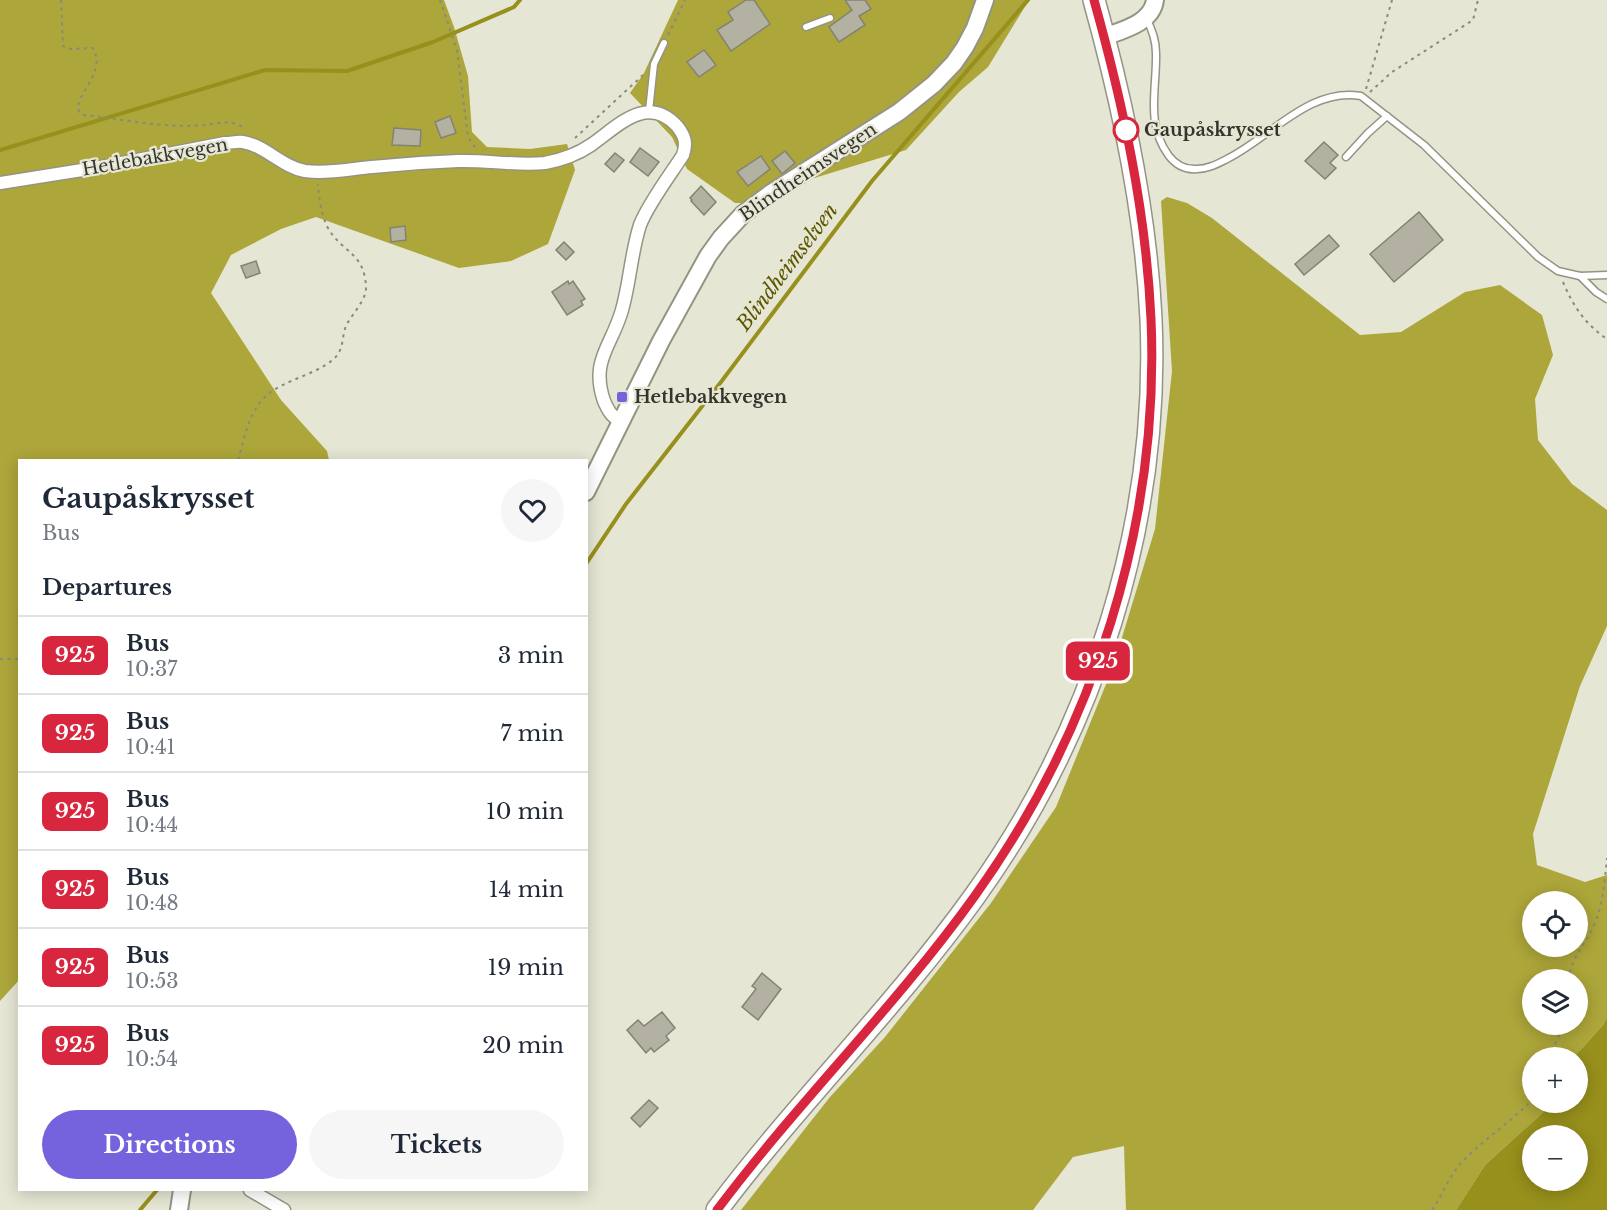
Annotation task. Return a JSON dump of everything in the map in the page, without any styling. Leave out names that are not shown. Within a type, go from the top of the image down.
[{"type":"highway","points":[[717,1210],[784,1126],[911,978],[991,873],[1027,816],[1049,775],[1091,679],[1106,637],[1127,561],[1143,476],[1151,400],[1152,363],[1148,276],[1138,197],[1123,116],[1094,0]]},
{"type":"street","name":"Blindheimsvegen","points":[[588,488],[620,421],[693,282],[727,230],[743,214],[771,193],[899,112],[934,84],[954,63],[965,47],[986,0]]},
{"type":"street","points":[[1104,37],[1146,18],[1152,12],[1155,0]]},
{"type":"street","points":[[620,421],[609,413],[599,386],[600,361],[622,312],[636,238],[642,222],[683,155],[686,146],[684,136],[676,126],[663,116],[649,111]]},
{"type":"street","name":"Hetlebakkvegen","points":[[0,183],[101,167],[225,143],[246,144],[284,164],[301,170],[317,172],[459,161],[542,163],[575,154],[590,146],[621,122],[649,111]]},
{"type":"street","points":[[179,1210],[182,1191]]},
{"type":"street","points":[[252,1191],[284,1210]]},
{"type":"lane","points":[[806,27],[830,18]]},
{"type":"lane","points":[[1146,18],[1151,28],[1156,53],[1153,104],[1157,132],[1167,153],[1182,167],[1194,170],[1221,162],[1256,143],[1306,107],[1323,99],[1348,94],[1364,98],[1424,145],[1538,258],[1558,271],[1580,276],[1607,275]]},
{"type":"lane","points":[[649,111],[654,64],[664,43]]},
{"type":"lane","points":[[1346,157],[1387,116]]},
{"type":"lane","points":[[1580,276],[1596,292],[1607,299]]},
{"type":"path","points":[[61,0],[63,46],[70,49],[93,48],[96,54],[96,67],[92,80],[78,106],[79,112],[84,115],[168,126],[238,124],[245,130],[246,144]]},
{"type":"path","points":[[440,0],[457,50],[468,137],[473,145],[485,149]]},
{"type":"path","points":[[664,43],[685,0]]},
{"type":"path","points":[[1364,98],[1392,0]]},
{"type":"path","points":[[1364,98],[1392,72],[1473,20],[1478,0]]},
{"type":"path","points":[[571,142],[654,64]]},
{"type":"path","points":[[238,459],[253,412],[267,395],[322,367],[338,355],[345,326],[366,291],[364,271],[358,259],[330,230],[325,220],[317,172]]},
{"type":"path","points":[[1558,271],[1580,315],[1607,339]]},
{"type":"path","points":[[0,659],[18,658]]},
{"type":"path","points":[[1571,969],[1578,950],[1594,926],[1601,904],[1607,858]]},
{"type":"path","points":[[1432,1210],[1445,1184],[1461,1163],[1522,1111]]},
{"type":"shaded area","points":[[0,0],[444,0],[468,76],[472,132],[487,147],[530,149],[567,144],[575,170],[548,244],[511,261],[459,268],[316,217],[281,229],[231,255],[211,293],[281,400],[327,451],[329,459],[18,459],[18,981],[0,1001]]},
{"type":"shaded area","points":[[678,0],[1029,0],[988,67],[959,92],[906,150],[798,183],[768,203],[735,203],[687,169],[672,137],[630,93],[644,73]]},
{"type":"shaded area","points":[[1167,197],[1187,203],[1212,218],[1360,335],[1401,332],[1465,292],[1500,285],[1542,315],[1553,355],[1535,399],[1538,440],[1572,484],[1607,510],[1607,626],[1580,686],[1533,834],[1537,865],[1585,882],[1607,875],[1607,1017],[1603,1025],[1583,1047],[1522,1047],[1522,1113],[1542,1113],[1529,1125],[1522,1125],[1522,1131],[1485,1165],[1456,1210],[1126,1210],[1124,1146],[1073,1157],[1033,1210],[741,1210],[830,1097],[885,1037],[991,903],[1056,807],[1113,667],[1155,529],[1172,371],[1161,201]]},
{"type":"shaded area","points":[[1607,1017],[1607,1210],[1456,1210],[1485,1165],[1522,1131],[1522,1191],[1588,1191],[1588,1125],[1529,1125],[1542,1113],[1588,1113],[1588,1047],[1583,1047],[1603,1025]]},
{"type":"building","points":[[746,0],[754,0],[770,24],[731,51],[717,30],[733,20],[728,12]]},
{"type":"building","points":[[845,0],[865,0],[871,9],[859,16],[865,25],[839,42],[829,27],[852,10]]},
{"type":"building","points":[[704,50],[716,65],[699,77],[687,62]]},
{"type":"building","points":[[450,116],[456,133],[441,138],[435,122]]},
{"type":"building","points":[[394,128],[421,130],[420,146],[392,145]]},
{"type":"building","points":[[1324,142],[1338,155],[1330,163],[1336,168],[1325,179],[1305,161]]},
{"type":"building","points":[[640,148],[659,162],[648,176],[630,162]]},
{"type":"building","points":[[785,151],[795,163],[782,174],[772,161]]},
{"type":"building","points":[[615,153],[624,160],[614,172],[605,164]]},
{"type":"building","points":[[761,156],[770,169],[748,186],[737,172]]},
{"type":"building","points":[[701,186],[716,202],[704,215],[690,198]]},
{"type":"building","points":[[1419,212],[1443,240],[1394,282],[1370,254]]},
{"type":"building","points":[[405,226],[406,240],[391,242],[390,228]]},
{"type":"building","points":[[1329,235],[1339,246],[1304,275],[1295,264]]},
{"type":"building","points":[[564,242],[574,252],[566,260],[556,250]]},
{"type":"building","points":[[256,261],[260,273],[246,278],[241,266]]},
{"type":"building","points":[[568,281],[569,284],[573,281],[585,299],[581,301],[583,305],[567,315],[552,292]]},
{"type":"building","points":[[762,973],[781,989],[758,1020],[742,1007],[756,989],[752,986]]},
{"type":"building","points":[[662,1012],[675,1028],[666,1036],[669,1040],[654,1052],[651,1048],[646,1053],[627,1030],[638,1020],[644,1026]]},
{"type":"building","points":[[649,1100],[658,1108],[640,1127],[631,1118]]},
{"type":"waterway","points":[[0,150],[265,70],[347,71],[433,42],[514,7],[520,0]]},
{"type":"waterway","name":"Blindheimselven","points":[[588,561],[626,504],[872,181],[1028,0]]},
{"type":"waterway","name":"Blindheimselven","points":[[140,1210],[156,1191]]},
{"type":"bus line","name":"925","points":[[717,1210],[784,1126],[911,978],[974,898],[1010,844],[1049,775],[1071,728],[1091,679],[1118,600],[1137,514],[1148,440],[1152,363],[1151,319],[1144,237],[1132,163],[1123,116],[1094,0]]},
{"type":"place","name":"Gaupåskrysset","points":[[1126,130]]},
{"type":"place","name":"Hetlebakkvegen","points":[[622,397]]}]
